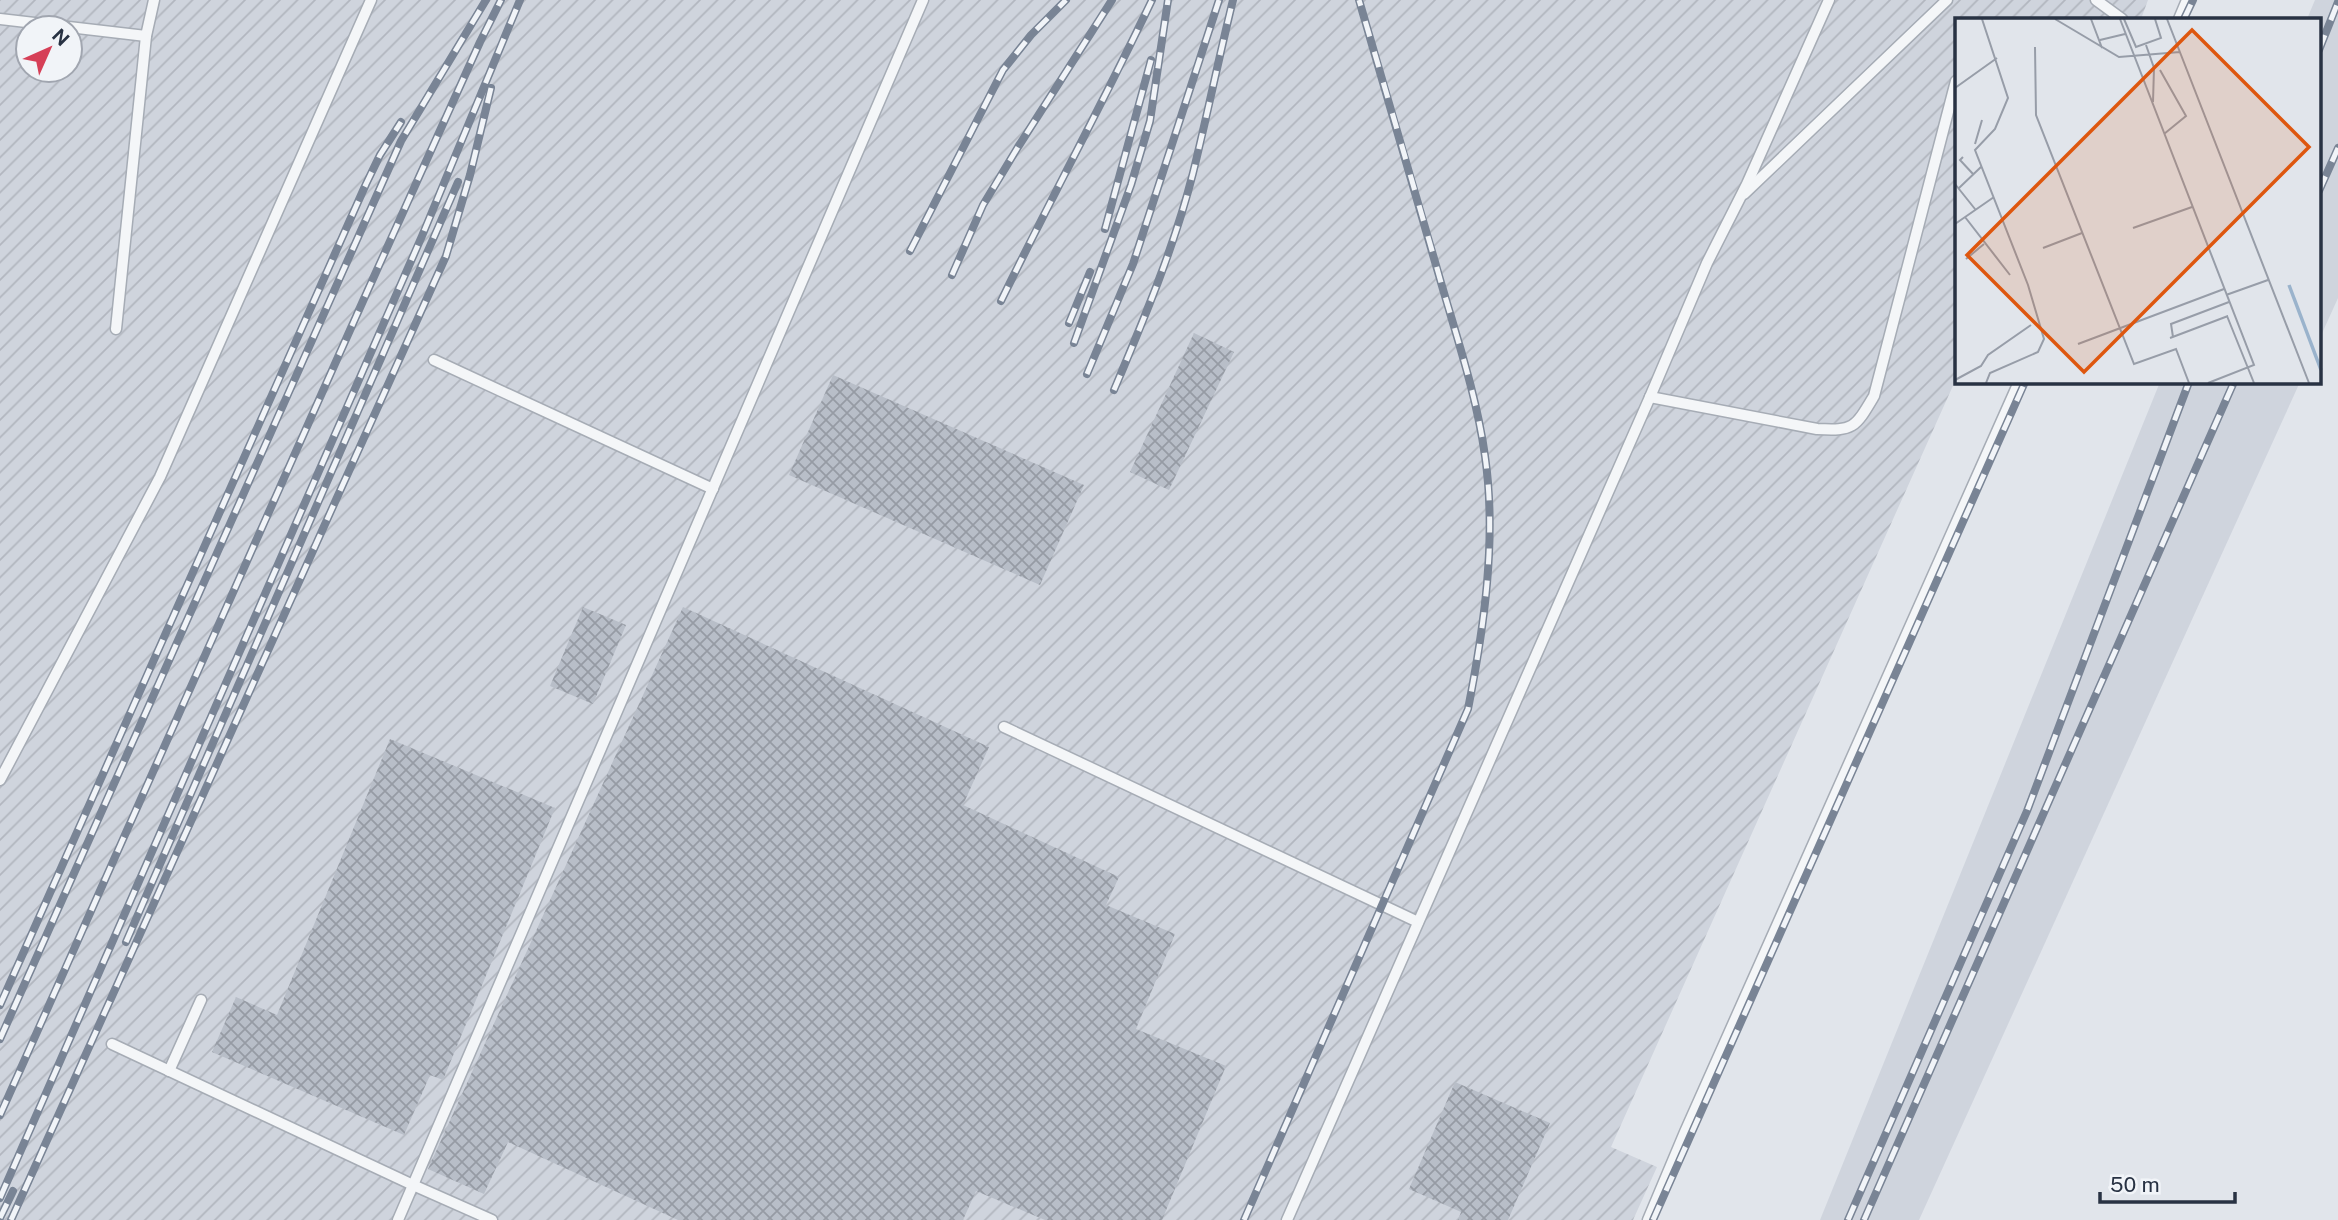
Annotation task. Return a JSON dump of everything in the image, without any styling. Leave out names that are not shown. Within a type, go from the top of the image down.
[{"type":"lane","points":[[116,329],[146,36],[154,0]]},
{"type":"lane","points":[[0,780],[160,477],[371,0]]},
{"type":"lane","points":[[398,1220],[923,0]]},
{"type":"lane","points":[[1287,1220],[1707,263],[1829,0]]},
{"type":"lane","points":[[1738,199],[1947,0]]},
{"type":"lane","points":[[2096,0],[2121,18]]},
{"type":"lane","points":[[2179,18],[2188,0]]},
{"type":"lane","points":[[0,19],[146,36]]},
{"type":"lane","points":[[1650,397],[1817,429],[1844,431],[1860,419],[1874,396],[1955,85]]},
{"type":"lane","points":[[434,360],[713,489]]},
{"type":"lane","points":[[1648,1220],[2019,383]]},
{"type":"lane","points":[[1004,727],[1418,922]]},
{"type":"lane","points":[[169,1071],[201,1000]]},
{"type":"lane","points":[[112,1044],[492,1220]]},
{"type":"shaded area","points":[[0,0],[2148,0],[2141,18],[1955,18],[1955,381],[1611,1147],[1657,1167],[1633,1220],[0,1220]]},
{"type":"shaded area","points":[[2315,0],[2338,0],[2338,298],[2320,338],[2320,18],[2307,18]]},
{"type":"shaded area","points":[[2160,383],[2300,383],[1919,1220],[1820,1220]]},
{"type":"building","points":[[1194,333],[1234,352],[1169,490],[1130,472]]},
{"type":"building","points":[[833,375],[1084,485],[1040,585],[789,475]]},
{"type":"building","points":[[583,607],[626,625],[593,704],[550,686]]},
{"type":"building","points":[[683,607],[989,747],[963,805],[1119,877],[1106,905],[1175,934],[1136,1029],[1226,1066],[1162,1220],[1045,1220],[976,1191],[963,1220],[678,1220],[508,1142],[484,1194],[428,1169]]},
{"type":"building","points":[[390,739],[555,808],[443,1080],[430,1075],[404,1135],[212,1052],[236,997],[277,1015]]},
{"type":"building","points":[[1455,1082],[1550,1123],[1508,1220],[1458,1220],[1461,1212],[1409,1189]]},
{"type":"railway","points":[[0,1039],[401,141],[486,0]]},
{"type":"railway","points":[[0,1115],[367,292],[501,0]]},
{"type":"railway","points":[[0,1198],[422,236],[520,0]]},
{"type":"railway","points":[[910,251],[1003,70],[1031,35],[1066,0]]},
{"type":"railway","points":[[952,275],[983,205],[1112,0]]},
{"type":"railway","points":[[1001,301],[1152,0]]},
{"type":"railway","points":[[1074,343],[1131,185],[1150,121],[1168,0]]},
{"type":"railway","points":[[1087,374],[1133,264],[1219,0]]},
{"type":"railway","points":[[1114,390],[1177,229],[1198,152],[1233,0]]},
{"type":"railway","points":[[1244,1220],[1468,709],[1484,615],[1490,519],[1485,456],[1477,413],[1461,349],[1359,0]]},
{"type":"railway","points":[[2184,18],[2193,0]]},
{"type":"railway","points":[[2320,47],[2338,2]]},
{"type":"railway","points":[[1105,229],[1151,60]]},
{"type":"railway","points":[[11,1220],[446,256],[470,175],[491,88]]},
{"type":"railway","points":[[0,1005],[366,184],[401,122]]},
{"type":"railway","points":[[2320,189],[2338,148]]},
{"type":"railway","points":[[126,942],[458,182]]},
{"type":"railway","points":[[1069,323],[1090,272]]},
{"type":"railway","points":[[1653,1220],[2025,383]]},
{"type":"railway","points":[[1848,1220],[2027,811],[2189,383]]},
{"type":"railway","points":[[1864,1220],[2234,383]]},
{"type":"railway","points":[[0,1218],[13,1191]]}]
